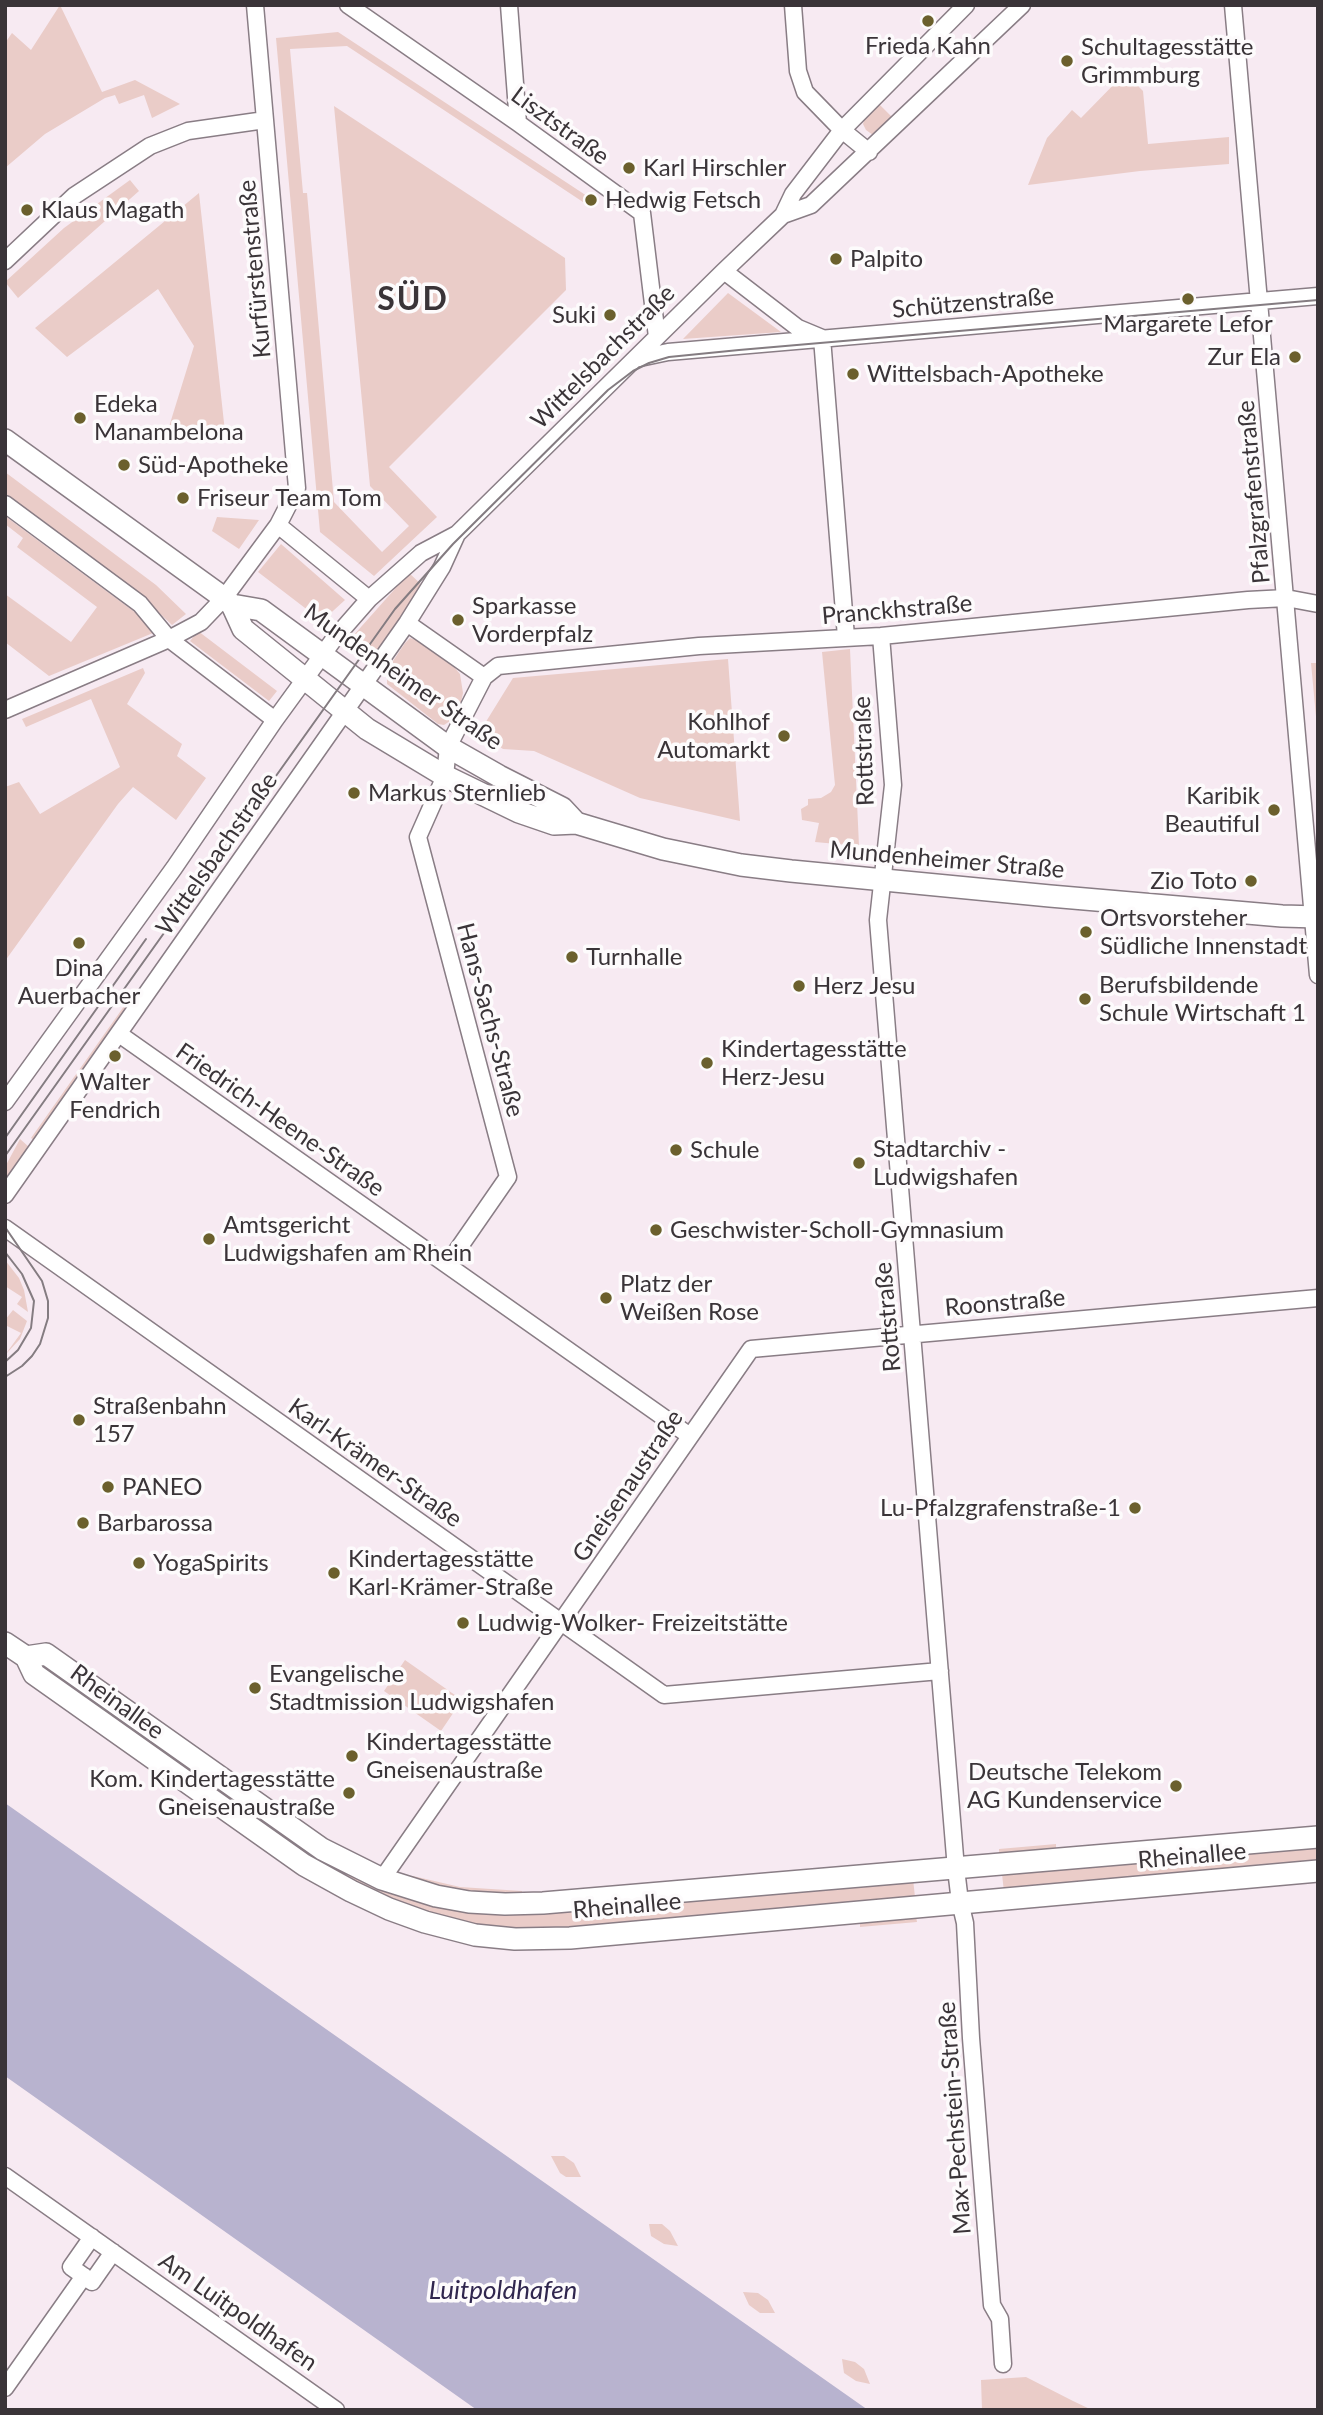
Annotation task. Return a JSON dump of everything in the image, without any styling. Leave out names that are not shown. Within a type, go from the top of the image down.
[{"type":"street","name":"Kurfürstenstraße","points":[[5,710],[169,639],[201,622],[228,601],[278,525],[297,488],[255,5]]},
{"type":"street","name":"Lisztstraße","points":[[348,5],[642,213],[657,337]]},
{"type":"street","points":[[509,5],[518,123]]},
{"type":"street","points":[[793,5],[798,71],[804,92],[842,130],[869,152]]},
{"type":"street","name":"Wittelsbachstraße","points":[[5,1102],[174,868],[275,720],[323,654],[369,599],[421,553],[457,534],[783,215],[793,194],[842,130],[966,5]]},
{"type":"street","name":"Wittelsbachstraße","points":[[783,215],[811,205],[1023,5]]},
{"type":"street","name":"Pfalzgrafenstraße","points":[[1233,5],[1316,917],[1318,975]]},
{"type":"street","points":[[5,261],[74,196],[150,146],[188,131],[265,120]]},
{"type":"street","points":[[724,271],[798,328],[822,338],[846,637]]},
{"type":"street","name":"Schützenstraße","points":[[632,360],[668,352],[1318,296]]},
{"type":"street","name":"Mundenheimer Straße","points":[[5,440],[228,601],[261,610],[448,747],[562,808],[576,823]]},
{"type":"street","points":[[5,503],[140,604],[169,639],[275,720]]},
{"type":"street","points":[[278,525],[369,599]]},
{"type":"street","name":"Wittelsbachstraße","points":[[5,1195],[407,623],[442,568],[457,534]]},
{"type":"street","name":"Pranckhstraße","points":[[484,677],[498,666],[699,646],[881,636],[1235,601],[1286,598],[1318,604]]},
{"type":"street","name":"Mundenheimer Straße","points":[[228,601],[243,629],[304,680],[441,783],[554,824],[576,823],[663,849],[741,865],[883,880],[1316,917]]},
{"type":"street","points":[[407,623],[484,677],[448,747]]},
{"type":"street","name":"Rottstraße","points":[[881,636],[893,785],[878,920],[956,1868]]},
{"type":"street","name":"Hans-Sachs-Straße","points":[[447,1265],[508,1177],[418,837],[441,783],[448,747]]},
{"type":"street","name":"Friedrich-Heene-Straße","points":[[119,1034],[690,1436]]},
{"type":"street","name":"Karl-Krämer-Straße","points":[[5,1228],[664,1695],[940,1671]]},
{"type":"street","name":"Roonstraße","points":[[719,1394],[751,1349],[1318,1298]]},
{"type":"street","name":"Gneisenaustraße","points":[[382,1879],[719,1394]]},
{"type":"street","name":"Rheinallee","points":[[5,1643],[26,1657],[34,1674],[304,1865],[359,1895],[425,1922],[488,1937],[534,1940],[570,1938],[1318,1871]]},
{"type":"street","name":"Rheinallee","points":[[26,1657],[46,1654],[322,1849],[382,1879],[452,1899],[486,1904],[523,1904],[1318,1837]]},
{"type":"street","points":[[229,1814],[242,1794]]},
{"type":"street","name":"Max-Pechstein-Straße","points":[[956,1868],[965,1923],[971,2038],[992,2305],[1000,2319],[1003,2364]]},
{"type":"street","name":"Am Luitpoldhafen","points":[[5,2176],[336,2410]]},
{"type":"street","points":[[92,2237],[71,2267],[92,2282],[113,2252]]},
{"type":"street","points":[[5,2388],[84,2276]]},
{"type":"shaded area","points":[[60,5],[102,92],[135,80],[180,104],[152,118],[144,95],[119,104],[115,95],[105,98],[45,134],[5,168],[5,43],[12,33],[31,50]]},
{"type":"shaded area","points":[[338,32],[587,196],[583,202],[347,46],[290,49],[303,193],[307,193],[334,502],[382,552],[409,526],[370,486],[334,106],[565,258],[566,290],[389,467],[437,517],[374,576],[320,532],[276,38]]},
{"type":"shaded area","points":[[1125,73],[1143,91],[1148,144],[1229,137],[1229,164],[1140,171],[1028,185],[1047,138],[1072,110],[1081,118]]},
{"type":"shaded area","points":[[879,104],[892,117],[873,135],[863,124],[865,118]]},
{"type":"shaded area","points":[[130,180],[139,191],[18,298],[5,282],[64,228]]},
{"type":"shaded area","points":[[199,193],[225,432],[168,430],[194,346],[158,289],[67,357],[35,328]]},
{"type":"shaded area","points":[[728,293],[781,332],[683,339]]},
{"type":"shaded area","points":[[5,472],[156,585],[186,614],[172,625],[137,592],[5,493]]},
{"type":"shaded area","points":[[5,516],[140,616],[153,633],[49,676],[5,642],[5,594],[71,642],[97,607],[17,547],[23,538],[5,524]]},
{"type":"shaded area","points":[[217,517],[259,520],[239,549],[212,531]]},
{"type":"shaded area","points":[[281,544],[345,600],[322,621],[258,572]]},
{"type":"shaded area","points":[[409,573],[423,586],[376,652],[353,636]]},
{"type":"shaded area","points":[[198,631],[277,691],[269,701],[190,641]]},
{"type":"shaded area","points":[[410,638],[454,667],[460,674],[463,693],[461,702],[450,721],[444,725],[438,724],[387,684],[387,670]]},
{"type":"shaded area","points":[[850,649],[859,846],[815,842],[819,823],[802,820],[801,809],[808,805],[808,799],[821,798],[831,792],[835,785],[822,652]]},
{"type":"shaded area","points":[[728,659],[740,821],[640,798],[534,751],[503,749],[479,733],[513,678]]},
{"type":"shaded area","points":[[1311,663],[1318,663],[1318,738]]},
{"type":"shaded area","points":[[143,668],[145,673],[127,704],[182,744],[177,756],[206,778],[176,820],[133,787],[5,961],[5,787],[19,782],[40,814],[120,767],[91,699],[26,727],[22,719]]},
{"type":"shaded area","points":[[127,1002],[133,1006],[37,1142],[31,1138]]},
{"type":"shaded area","points":[[20,1139],[29,1147],[5,1181],[5,1167]]},
{"type":"shaded area","points":[[5,1260],[19,1278],[28,1312],[17,1304],[22,1297],[5,1286]]},
{"type":"shaded area","points":[[13,1310],[27,1321],[20,1339],[5,1355],[21,1333],[5,1325],[5,1320]]},
{"type":"shaded area","points":[[36,1660],[225,1793],[224,1795],[36,1667]]},
{"type":"shaded area","points":[[405,1660],[462,1700],[441,1731],[384,1691]]},
{"type":"shaded area","points":[[253,1812],[453,1910],[473,1913],[524,1915],[913,1879],[915,1897],[785,1911],[513,1932],[420,1913],[322,1867],[247,1819]]},
{"type":"shaded area","points":[[1318,1843],[1318,1862],[1004,1892],[1002,1874]]},
{"type":"shaded area","points":[[1056,1844],[1056,1850],[999,1855],[999,1849]]},
{"type":"shaded area","points":[[413,1876],[460,1887],[522,1891],[522,1898],[488,1898],[410,1882]]},
{"type":"shaded area","points":[[916,1916],[917,1922],[860,1927],[860,1921]]},
{"type":"shaded area","points":[[551,2156],[564,2156],[574,2163],[581,2177],[566,2177],[560,2173]]},
{"type":"shaded area","points":[[649,2224],[662,2224],[670,2231],[678,2246],[664,2244],[651,2236]]},
{"type":"shaded area","points":[[743,2292],[758,2293],[768,2300],[775,2313],[760,2313],[749,2305]]},
{"type":"shaded area","points":[[842,2359],[855,2362],[864,2369],[870,2384],[856,2381],[844,2373]]},
{"type":"shaded area","points":[[1026,2377],[1092,2410],[982,2410],[981,2380]]},
{"type":"water","name":"Luitpoldhafen","points":[[5,1803],[868,2410],[477,2410],[5,2076]]},
{"type":"tram line","points":[[5,1156],[395,609],[453,544],[608,390],[633,371],[669,357],[1318,300]]},
{"type":"tram line","points":[[5,1138],[146,939]]},
{"type":"tram line","points":[[5,1227],[42,1281],[48,1301],[48,1318],[40,1344],[22,1366],[5,1377]]},
{"type":"tram line","points":[[5,1252],[22,1274],[34,1301],[31,1328],[18,1350],[5,1362]]},
{"type":"place","name":"Frieda Kahn","points":[[928,21]]},
{"type":"place","name":"Schultagesstätte Grimmburg","points":[[1067,61]]},
{"type":"place","name":"Karl Hirschler","points":[[629,168]]},
{"type":"place","name":"Hedwig Fetsch","points":[[591,200]]},
{"type":"place","name":"Klaus Magath","points":[[27,210]]},
{"type":"place","name":"Palpito","points":[[836,259]]},
{"type":"place","name":"Margarete Lefor","points":[[1188,299]]},
{"type":"place","name":"Suki","points":[[610,315]]},
{"type":"place","name":"Zur Ela","points":[[1295,357]]},
{"type":"place","name":"Wittelsbach-Apotheke","points":[[853,374]]},
{"type":"place","name":"Edeka Manambelona","points":[[80,418]]},
{"type":"place","name":"Süd-Apotheke","points":[[124,465]]},
{"type":"place","name":"Friseur Team Tom","points":[[183,498]]},
{"type":"place","name":"Sparkasse Vorderpfalz","points":[[458,620]]},
{"type":"place","name":"Kohlhof Automarkt","points":[[784,736]]},
{"type":"place","name":"Markus Sternlieb","points":[[354,793]]},
{"type":"place","name":"Karibik Beautiful","points":[[1274,810]]},
{"type":"place","name":"Zio Toto","points":[[1251,881]]},
{"type":"place","name":"Ortsvorsteher Südliche Innenstadt","points":[[1086,932]]},
{"type":"place","name":"Dina Auerbacher","points":[[79,943]]},
{"type":"place","name":"Turnhalle","points":[[572,957]]},
{"type":"place","name":"Herz Jesu","points":[[799,986]]},
{"type":"place","name":"Berufsbildende Schule Wirtschaft 1","points":[[1085,999]]},
{"type":"place","name":"Walter Fendrich","points":[[115,1056]]},
{"type":"place","name":"Kindertagesstätte Herz-Jesu","points":[[707,1063]]},
{"type":"place","name":"Schule","points":[[676,1150]]},
{"type":"place","name":"Stadtarchiv - Ludwigshafen","points":[[859,1163]]},
{"type":"place","name":"Geschwister-Scholl-Gymnasium","points":[[656,1230]]},
{"type":"place","name":"Amtsgericht Ludwigshafen am Rhein","points":[[209,1239]]},
{"type":"place","name":"Platz der Weißen Rose","points":[[606,1298]]},
{"type":"place","name":"Straßenbahn 157","points":[[79,1420]]},
{"type":"place","name":"PANEO","points":[[108,1487]]},
{"type":"place","name":"Lu-Pfalzgrafenstraße-1","points":[[1135,1508]]},
{"type":"place","name":"Barbarossa","points":[[83,1523]]},
{"type":"place","name":"YogaSpirits","points":[[139,1563]]},
{"type":"place","name":"Kindertagesstätte Karl-Krämer-Straße","points":[[334,1573]]},
{"type":"place","name":"Ludwig-Wolker- Freizeitstätte","points":[[463,1623]]},
{"type":"place","name":"Evangelische Stadtmission Ludwigshafen","points":[[255,1688]]},
{"type":"place","name":"Kindertagesstätte Gneisenaustraße","points":[[352,1756]]},
{"type":"place","name":"Deutsche Telekom AG Kundenservice","points":[[1176,1786]]},
{"type":"place","name":"Kom. Kindertagesstätte Gneisenaustraße","points":[[349,1793]]},
{"type":"district","name":"SÜD","points":[[413,300]]}]
